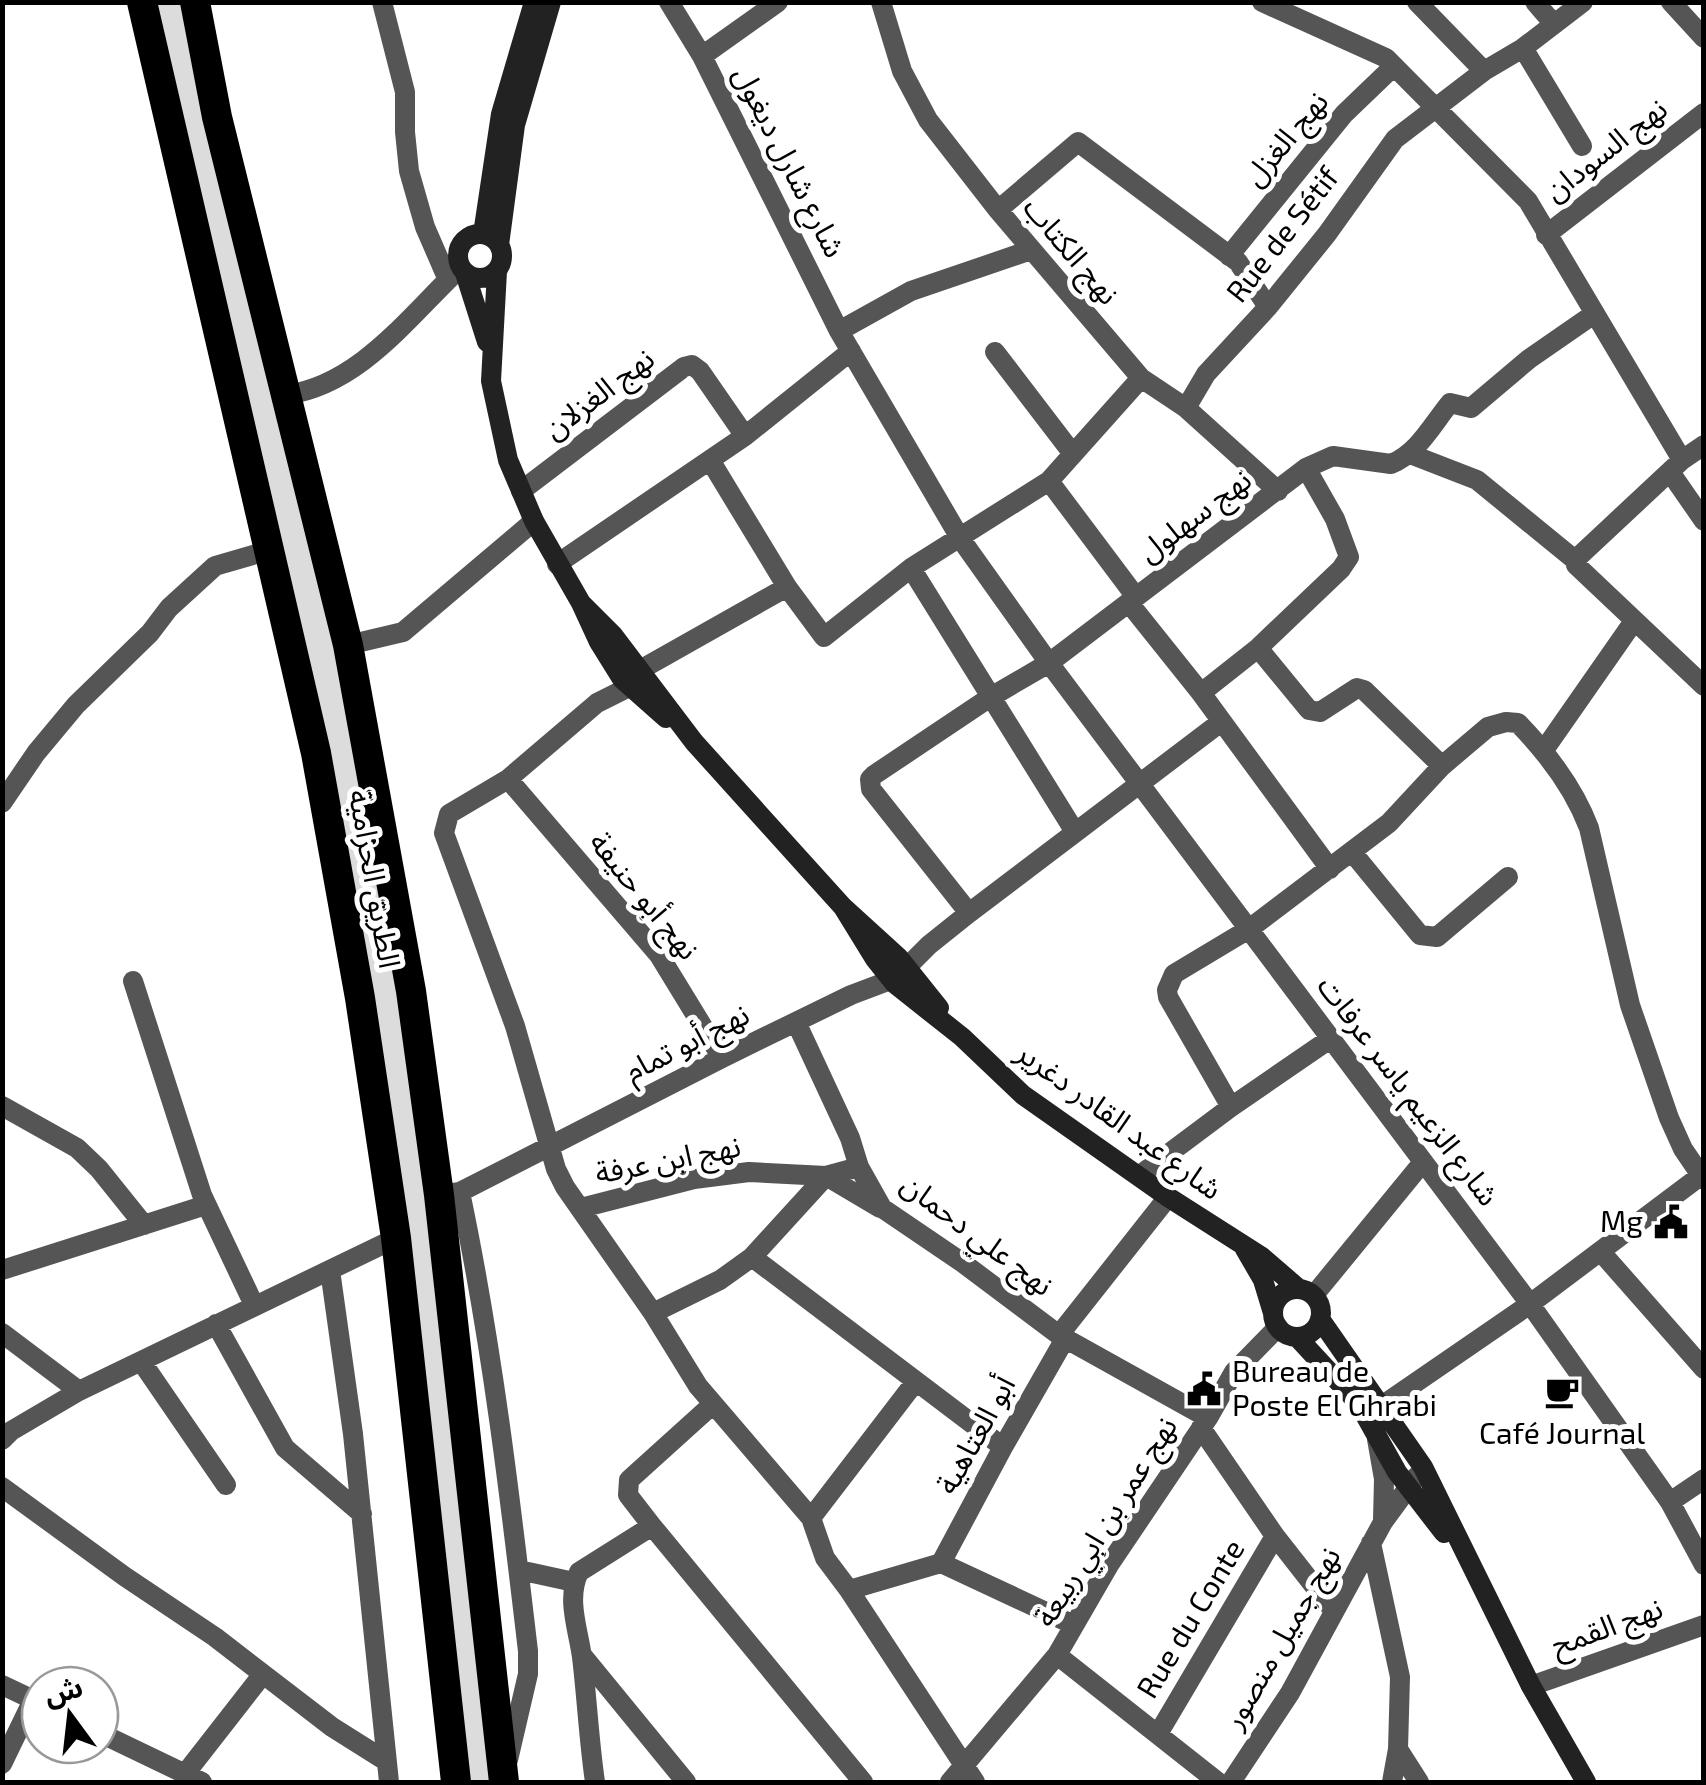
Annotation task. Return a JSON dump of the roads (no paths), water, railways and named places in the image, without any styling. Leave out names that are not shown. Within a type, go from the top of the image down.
[{"type":"highway","name":"الطريق الحزامية","points":[[142,2],[316,753],[360,998],[396,1238],[456,1782]]},
{"type":"highway","name":"الطريق الحزامية","points":[[202,7],[217,117],[348,645],[449,1194],[504,1782]]},
{"type":"main road","points":[[491,240],[502,114],[534,2]]},
{"type":"main road","points":[[491,240],[516,125],[550,2]]},
{"type":"main road","points":[[491,240],[468,237],[460,247],[458,273],[478,278],[497,271]]},
{"type":"main road","name":"شارع عبد القادر دغرير","points":[[491,240],[502,258],[497,271],[491,355],[498,420],[520,491],[599,642],[843,906],[895,969],[1023,1095],[1168,1197],[1262,1257],[1307,1292]]},
{"type":"main road","name":"شارع عبد القادر دغرير","points":[[458,273],[491,355]]},
{"type":"main road","name":"شارع عبد القادر دغرير","points":[[1244,1248],[1282,1325],[1359,1404],[1408,1486],[1470,1566]]},
{"type":"main road","points":[[1307,1292],[1319,1302],[1320,1319],[1307,1334],[1282,1325],[1281,1295],[1307,1292]]},
{"type":"main road","name":"شارع عبد القادر دغرير","points":[[1320,1319],[1423,1467],[1531,1686],[1586,1782]]},
{"type":"street","points":[[286,395],[320,388],[344,376],[458,273],[426,227],[409,171],[404,132],[405,92],[382,2]]},
{"type":"street","name":"شارع شارل ديغول","points":[[668,2],[702,56],[839,331],[960,538]]},
{"type":"street","points":[[702,56],[778,2]]},
{"type":"street","name":"نهج الكتاب","points":[[881,2],[902,72],[928,120],[998,210],[1141,378],[1186,408],[1278,491]]},
{"type":"street","points":[[1262,2],[1386,58],[1528,201],[1594,314],[1704,521]]},
{"type":"street","points":[[1417,2],[1484,70]]},
{"type":"street","points":[[1535,2],[1553,23]]},
{"type":"street","name":"Rue de Sétif","points":[[1186,408],[1206,374],[1268,307],[1394,139],[1484,70],[1523,48],[1583,2]]},
{"type":"street","points":[[1672,2],[1704,38]]},
{"type":"street","points":[[1523,48],[1582,146]]},
{"type":"street","name":"نهج الغزل","points":[[1230,256],[1344,114],[1394,66]]},
{"type":"street","name":"نهج السودان","points":[[1546,234],[1704,113]]},
{"type":"street","points":[[998,210],[1078,142],[1238,262],[1268,307]]},
{"type":"street","points":[[839,331],[911,291],[1031,250]]},
{"type":"street","points":[[1401,459],[1450,403],[1471,408],[1529,358],[1594,314]]},
{"type":"street","points":[[557,564],[745,436],[851,351]]},
{"type":"street","points":[[996,352],[1073,454]]},
{"type":"street","name":"نهج الغزلان","points":[[520,491],[684,367],[700,371],[745,436]]},
{"type":"street","points":[[710,460],[787,586],[824,636],[911,568],[1049,480],[1141,378]]},
{"type":"street","points":[[1704,446],[1676,466],[1576,563],[1704,686]]},
{"type":"street","name":"نهج سهلول","points":[[969,913],[870,784],[874,775],[1049,663],[1306,468],[1333,456],[1401,459],[1476,480],[1576,563]]},
{"type":"street","points":[[1201,694],[1258,648],[1349,557],[1334,519],[1306,468]]},
{"type":"street","points":[[1049,480],[1330,869]]},
{"type":"street","points":[[348,645],[403,632],[534,521]]},
{"type":"street","name":"شارع الزعيم ياسر عرفات","points":[[960,538],[1049,663],[1530,1304],[1670,1502],[1704,1566]]},
{"type":"street","points":[[2,803],[76,705],[150,633],[169,608],[215,566],[270,550]]},
{"type":"street","points":[[911,568],[1075,832]]},
{"type":"street","points":[[787,586],[630,673],[508,779],[449,814],[444,833],[515,1026],[556,1169],[712,1405],[811,1518],[825,1558],[850,1590],[963,1777]]},
{"type":"street","points":[[1544,750],[1634,621]]},
{"type":"street","points":[[1258,648],[1309,710],[1320,712],[1357,688],[1364,690],[1442,766]]},
{"type":"street","name":"نهج أبو تمام","points":[[449,1194],[852,995],[895,969],[1221,722]]},
{"type":"street","points":[[1230,1107],[1168,998],[1174,974],[1249,929],[1389,823],[1442,766],[1488,727],[1518,723],[1544,750],[1581,805],[1590,828],[1630,1005],[1669,1118],[1701,1179],[1530,1304],[1382,1405]]},
{"type":"street","name":"نهج أبو حنيفة","points":[[508,779],[660,956],[722,1058]]},
{"type":"street","points":[[1352,852],[1427,938],[1436,937],[1508,876]]},
{"type":"street","points":[[134,981],[179,1131],[206,1205],[254,1305]]},
{"type":"street","name":"نهج علي دحمان","points":[[796,1022],[850,1138],[859,1167],[882,1208],[1063,1336],[1204,1423],[1275,1536],[1334,1610]]},
{"type":"street","points":[[1140,1175],[1330,1039]]},
{"type":"street","points":[[2,1106],[77,1148],[144,1224]]},
{"type":"street","points":[[1307,1292],[1423,1162]]},
{"type":"street","points":[[654,1312],[720,1280],[752,1257],[826,1176],[859,1167]]},
{"type":"street","name":"نهج ابن عرفة","points":[[582,1208],[694,1179],[749,1172],[826,1176]]},
{"type":"street","points":[[826,1176],[882,1208]]},
{"type":"street","points":[[449,1194],[482,1300],[519,1570],[528,1674],[504,1782]]},
{"type":"street","name":"أبو العتاهية","points":[[941,1564],[1063,1336],[1168,1197]]},
{"type":"street","points":[[2,1270],[206,1205]]},
{"type":"street","points":[[2,1440],[79,1391],[396,1238]]},
{"type":"street","points":[[1601,1252],[1704,1369]]},
{"type":"street","points":[[752,1257],[1002,1447]]},
{"type":"street","points":[[330,1270],[362,1514],[387,1772]]},
{"type":"street","points":[[216,1324],[285,1448],[362,1514]]},
{"type":"street","name":"نهج عمر بن ابي ربيعة","points":[[963,1777],[1057,1655],[1109,1565],[1234,1372],[1282,1325]]},
{"type":"street","points":[[2,1333],[79,1391]]},
{"type":"street","points":[[140,1361],[226,1485]]},
{"type":"street","points":[[811,1518],[916,1381]]},
{"type":"street","points":[[712,1405],[629,1480],[628,1495],[862,1782]]},
{"type":"street","points":[[1376,1437],[1384,1479],[1383,1522]]},
{"type":"street","name":"نهج جميل منصور","points":[[1231,1782],[1290,1692],[1383,1522],[1423,1467]]},
{"type":"street","points":[[1670,1502],[1704,1478]]},
{"type":"street","points":[[2,1487],[264,1674],[387,1772]]},
{"type":"street","points":[[595,1782],[582,1654],[573,1610],[574,1582],[579,1572],[652,1526]]},
{"type":"street","name":"Rue du Conte","points":[[1158,1734],[1275,1536]]},
{"type":"street","points":[[1371,1543],[1400,1677],[1398,1749],[1392,1782]]},
{"type":"street","points":[[850,1590],[941,1564],[1074,1626]]},
{"type":"street","points":[[519,1570],[574,1582]]},
{"type":"street","name":"نهج القمح","points":[[1531,1686],[1704,1624]]},
{"type":"street","points":[[582,1654],[686,1782]]},
{"type":"street","points":[[1057,1655],[1218,1782]]},
{"type":"street","points":[[120,1743],[195,1780],[264,1674]]},
{"type":"street","points":[[2,1764],[20,1731]]},
{"type":"street","points":[[1398,1749],[1418,1782]]},
{"type":"place","name":"Mg","points":[[1671,1222]]},
{"type":"place","name":"Bureau de Poste El Ghrabi","points":[[1204,1389]]},
{"type":"place","name":"Café Journal","points":[[1562,1392]]}]
